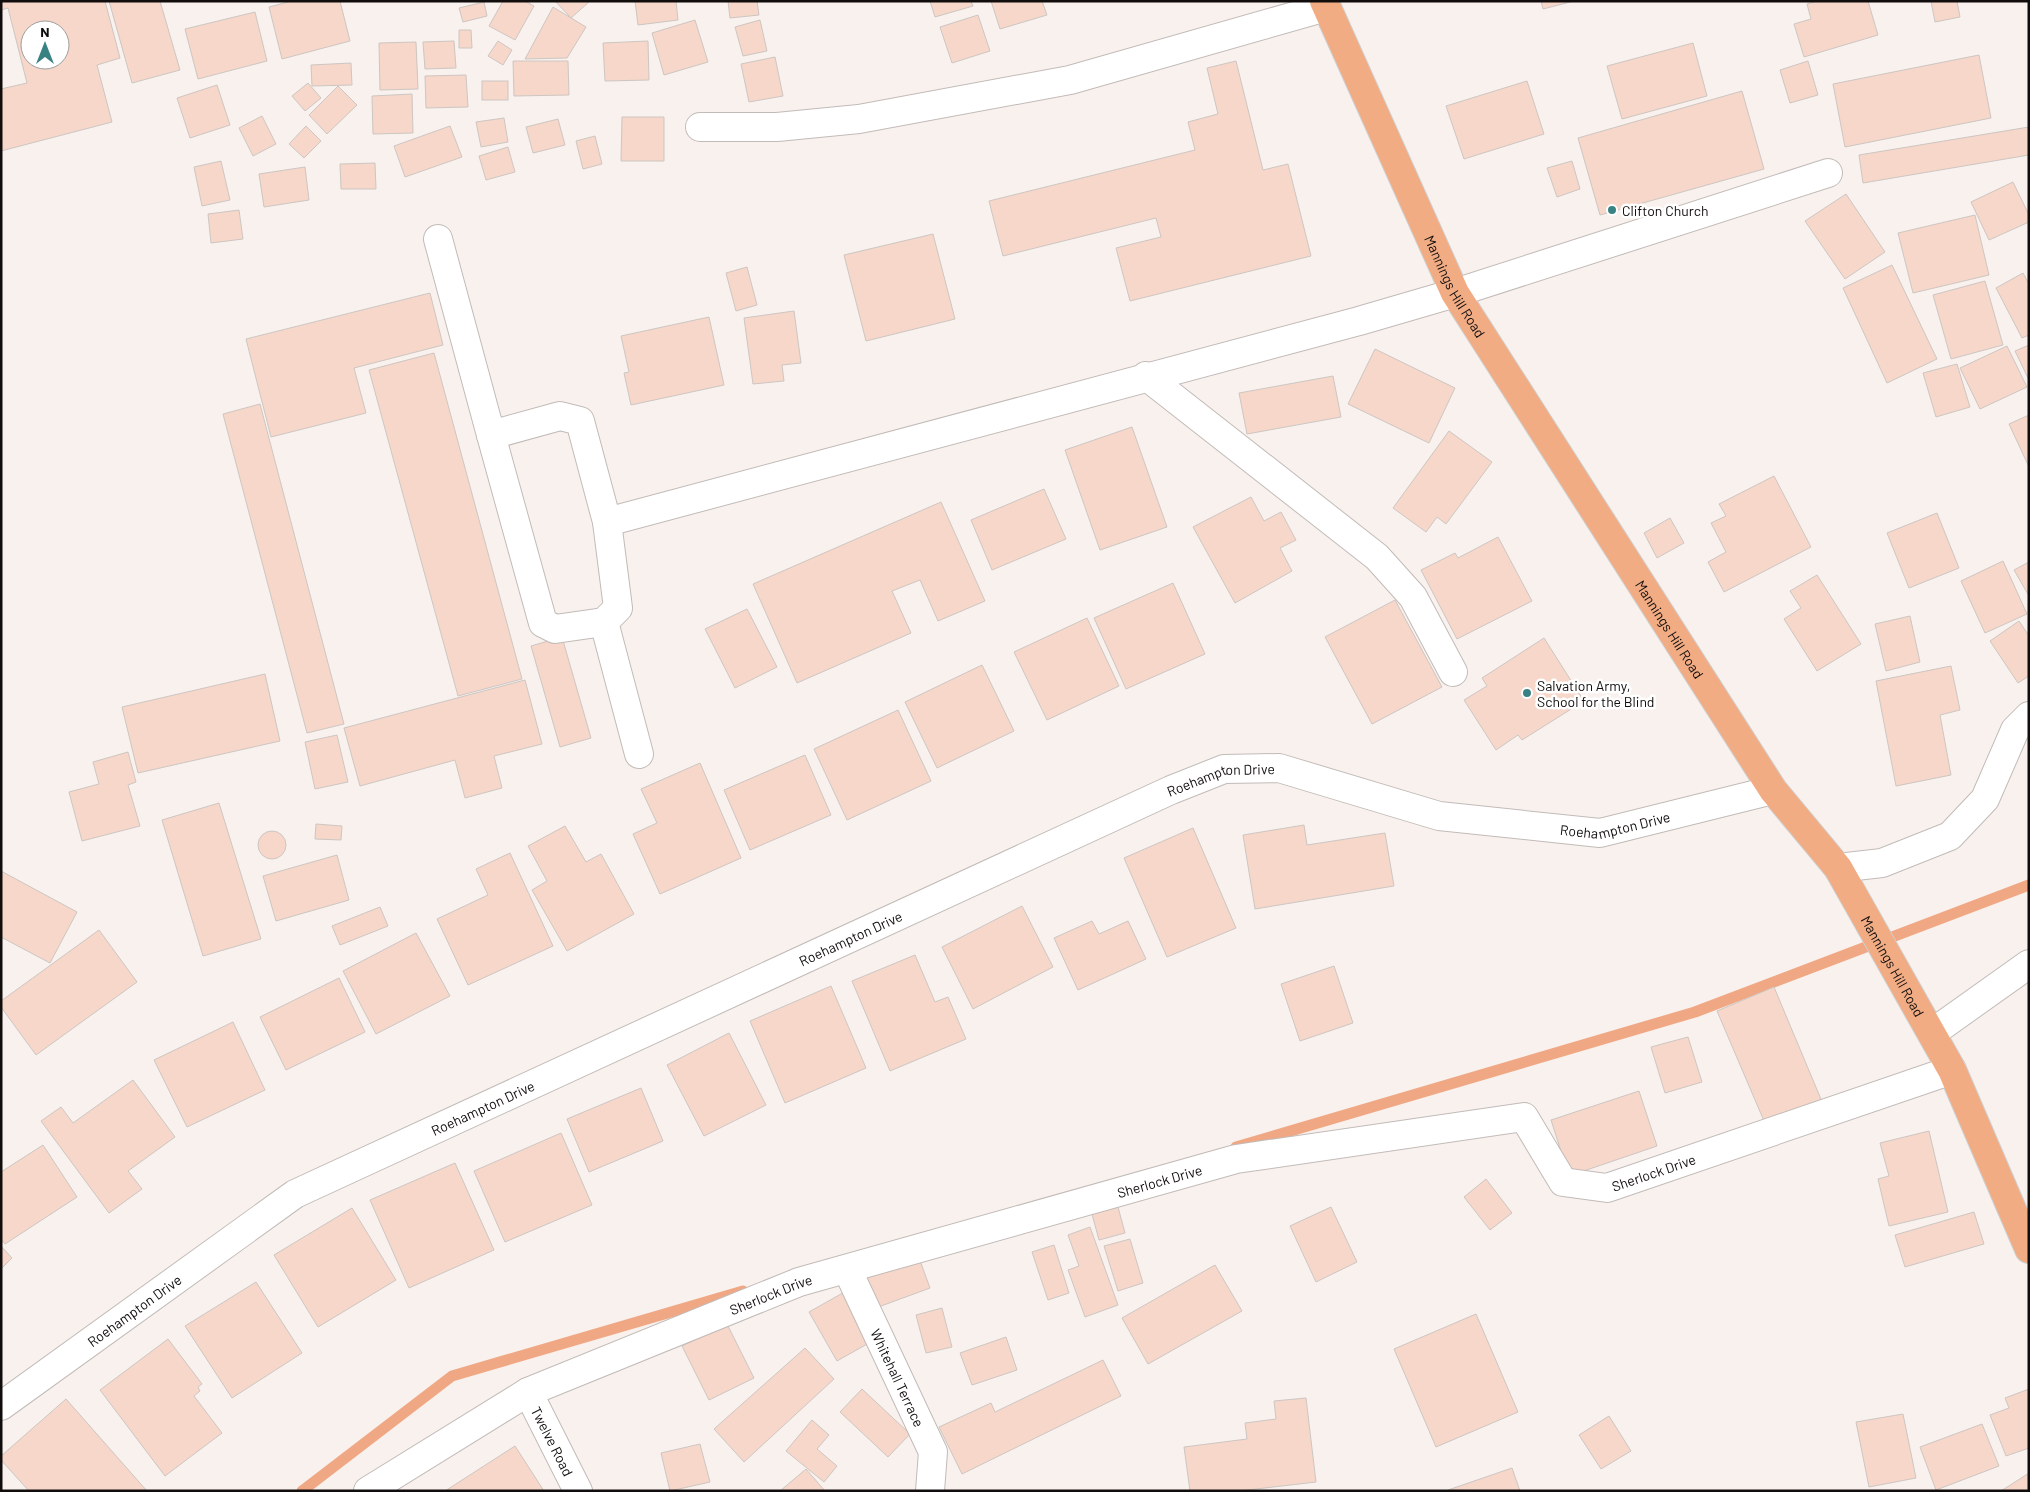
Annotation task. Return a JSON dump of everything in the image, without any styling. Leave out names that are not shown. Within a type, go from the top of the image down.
[{"type":"main road","name":"Mannings Hill Road","points":[[1325,4],[1455,293],[1773,790],[1838,868],[1952,1070],[2029,1249]]},
{"type":"street","points":[[700,127],[777,127],[859,119],[1070,80],[1325,4]]},
{"type":"street","points":[[607,522],[1146,376],[1350,323],[1455,293],[1828,173]]},
{"type":"street","points":[[438,239],[491,435],[543,623],[555,629],[604,622],[618,608],[607,522],[580,421],[560,416],[491,435]]},
{"type":"street","points":[[1146,376],[1377,557],[1413,597],[1454,672]]},
{"type":"street","points":[[604,622],[639,754]]},
{"type":"street","points":[[1838,868],[1882,863],[1950,836],[1985,799],[2015,730],[2029,716]]},
{"type":"street","name":"Roehampton Drive","points":[[1,1406],[295,1194],[1171,790],[1224,769],[1279,768],[1438,816],[1600,833],[1773,790]]},
{"type":"street","points":[[1932,1033],[2029,964]]},
{"type":"street","name":"Sherlock Drive","points":[[368,1491],[528,1392],[799,1282],[1236,1159],[1524,1117],[1563,1182],[1607,1188],[1952,1070]]},
{"type":"street","name":"Whitehall Terrace","points":[[847,1269],[933,1452],[930,1491]]},
{"type":"street","name":"Twelve Road","points":[[528,1392],[578,1491]]},
{"type":"building","points":[[1,1],[105,1],[120,58],[97,65],[112,122],[1,151],[1,89],[27,83],[24,70],[70,70],[70,20],[20,20],[20,55],[8,8],[1,10]]},
{"type":"building","points":[[109,1],[160,1],[180,70],[132,83]]},
{"type":"building","points":[[292,1],[340,1],[350,41],[282,59],[269,7]]},
{"type":"building","points":[[503,1],[525,1],[534,6],[515,40],[489,26]]},
{"type":"building","points":[[555,1],[590,1],[571,18]]},
{"type":"building","points":[[635,1],[676,1],[678,20],[638,25]]},
{"type":"building","points":[[728,1],[757,1],[759,15],[730,18]]},
{"type":"building","points":[[930,1],[971,1],[973,6],[935,17]]},
{"type":"building","points":[[991,1],[1042,1],[1047,15],[1000,29]]},
{"type":"building","points":[[1541,1],[1574,1],[1543,9]]},
{"type":"building","points":[[1817,1],[1868,1],[1878,35],[1804,57],[1794,24],[1811,19],[1807,4]]},
{"type":"building","points":[[1931,1],[1957,1],[1960,17],[1935,22]]},
{"type":"building","points":[[484,2],[487,16],[463,22],[459,8]]},
{"type":"building","points":[[553,7],[586,27],[567,58],[525,59]]},
{"type":"building","points":[[255,12],[267,61],[198,79],[185,29]]},
{"type":"building","points":[[978,15],[990,51],[952,63],[940,27]]},
{"type":"building","points":[[695,20],[708,62],[664,75],[652,33]]},
{"type":"building","points":[[760,20],[767,51],[743,56],[735,27]]},
{"type":"building","points":[[459,30],[471,30],[472,48],[459,48]]},
{"type":"building","points":[[454,41],[456,68],[425,69],[423,42]]},
{"type":"building","points":[[498,41],[512,50],[503,65],[488,56]]},
{"type":"building","points":[[648,41],[649,80],[605,81],[603,43]]},
{"type":"building","points":[[416,42],[418,89],[380,90],[379,43]]},
{"type":"building","points":[[1693,43],[1707,96],[1622,119],[1607,66]]},
{"type":"building","points":[[1979,55],[1991,118],[1845,147],[1833,84]]},
{"type":"building","points":[[775,57],[783,96],[749,102],[741,64]]},
{"type":"building","points":[[513,61],[568,61],[569,95],[514,96]]},
{"type":"building","points":[[1236,61],[1263,170],[1288,164],[1311,256],[1130,301],[1116,248],[1161,237],[1156,218],[1003,256],[989,201],[1195,150],[1188,122],[1218,114],[1207,68]]},
{"type":"building","points":[[1808,61],[1818,95],[1790,103],[1780,70]]},
{"type":"building","points":[[351,63],[352,85],[312,86],[311,65]]},
{"type":"building","points":[[466,75],[468,107],[426,108],[425,76]]},
{"type":"building","points":[[482,81],[508,81],[508,100],[482,100]]},
{"type":"building","points":[[1527,81],[1544,134],[1464,159],[1446,106]]},
{"type":"building","points":[[308,83],[321,98],[305,111],[292,96]]},
{"type":"building","points":[[217,85],[230,125],[190,138],[177,98]]},
{"type":"building","points":[[338,86],[357,105],[327,134],[309,115]]},
{"type":"building","points":[[1742,91],[1764,169],[1600,215],[1578,138]]},
{"type":"building","points":[[412,94],[413,133],[373,134],[372,96]]},
{"type":"building","points":[[262,116],[276,144],[253,156],[239,128]]},
{"type":"building","points":[[622,117],[664,117],[664,161],[621,161]]},
{"type":"building","points":[[504,118],[508,142],[481,147],[476,122]]},
{"type":"building","points":[[558,119],[565,145],[533,153],[526,127]]},
{"type":"building","points":[[306,126],[321,141],[304,158],[289,144]]},
{"type":"building","points":[[450,126],[462,157],[405,177],[394,146]]},
{"type":"building","points":[[2029,127],[2029,155],[1863,183],[1859,155]]},
{"type":"building","points":[[595,136],[602,164],[583,169],[576,141]]},
{"type":"building","points":[[508,147],[515,172],[486,180],[479,156]]},
{"type":"building","points":[[221,161],[230,200],[202,206],[194,167]]},
{"type":"building","points":[[1572,161],[1580,189],[1557,197],[1547,168]]},
{"type":"building","points":[[375,163],[376,189],[341,189],[340,164]]},
{"type":"building","points":[[305,167],[309,200],[264,207],[259,174]]},
{"type":"building","points":[[2013,182],[2029,215],[2029,222],[1989,240],[1971,202]]},
{"type":"building","points":[[1846,194],[1885,252],[1845,279],[1805,221]]},
{"type":"building","points":[[239,210],[243,239],[211,243],[208,214]]},
{"type":"building","points":[[1975,215],[1989,275],[1913,293],[1898,233]]},
{"type":"building","points":[[933,234],[955,319],[866,341],[844,255]]},
{"type":"building","points":[[1892,265],[1937,359],[1887,383],[1843,288]]},
{"type":"building","points":[[747,267],[757,305],[736,311],[726,273]]},
{"type":"building","points":[[2023,273],[2029,284],[2029,335],[2022,338],[1996,288]]},
{"type":"building","points":[[1985,281],[2003,345],[1951,359],[1933,295]]},
{"type":"building","points":[[430,293],[443,345],[354,368],[366,413],[271,437],[246,339]]},
{"type":"building","points":[[794,311],[801,363],[782,365],[784,381],[753,384],[744,318]]},
{"type":"building","points":[[709,317],[724,385],[631,405],[624,373],[629,372],[621,336]]},
{"type":"building","points":[[2029,345],[2029,380],[2015,351]]},
{"type":"building","points":[[2007,346],[2027,387],[1980,409],[1960,368]]},
{"type":"building","points":[[1375,349],[1455,388],[1429,443],[1348,404]]},
{"type":"building","points":[[434,353],[522,679],[458,696],[369,370]]},
{"type":"building","points":[[1957,364],[1970,407],[1936,417],[1923,373]]},
{"type":"building","points":[[1333,376],[1341,417],[1247,434],[1239,393]]},
{"type":"building","points":[[260,404],[344,724],[307,733],[223,414]]},
{"type":"building","points":[[2029,415],[2029,467],[2009,424]]},
{"type":"building","points":[[1132,427],[1167,527],[1100,550],[1065,450]]},
{"type":"building","points":[[1449,431],[1492,462],[1446,524],[1437,517],[1426,532],[1393,508]]},
{"type":"building","points":[[1774,476],[1811,547],[1724,592],[1708,562],[1726,552],[1711,523],[1726,516],[1719,504]]},
{"type":"building","points":[[1044,489],[1066,539],[992,570],[971,520]]},
{"type":"building","points":[[1251,497],[1264,521],[1281,512],[1296,540],[1280,548],[1292,571],[1235,603],[1193,527]]},
{"type":"building","points":[[941,502],[985,601],[938,621],[920,580],[892,591],[911,633],[797,683],[753,584]]},
{"type":"building","points":[[1937,513],[1959,568],[1909,588],[1887,533]]},
{"type":"building","points":[[1670,518],[1684,543],[1657,558],[1644,533]]},
{"type":"building","points":[[1498,537],[1532,601],[1457,639],[1421,570],[1455,553],[1458,558]]},
{"type":"building","points":[[2003,561],[2027,614],[1985,633],[1961,581]]},
{"type":"building","points":[[2029,562],[2029,596],[2014,570]]},
{"type":"building","points":[[1817,575],[1861,644],[1817,671],[1784,619],[1801,608],[1790,591]]},
{"type":"building","points":[[1173,583],[1205,654],[1126,689],[1094,618]]},
{"type":"building","points":[[1395,600],[1442,687],[1372,724],[1325,637]]},
{"type":"building","points":[[747,609],[777,667],[735,688],[705,629]]},
{"type":"building","points":[[1910,616],[1920,662],[1886,671],[1875,624]]},
{"type":"building","points":[[1087,618],[1119,686],[1047,720],[1014,652]]},
{"type":"building","points":[[2019,621],[2029,636],[2029,676],[2018,683],[1990,641]]},
{"type":"building","points":[[562,637],[591,738],[560,747],[531,646]]},
{"type":"building","name":"Salvation Army, School for the Blind","points":[[1544,638],[1584,701],[1522,740],[1518,735],[1496,750],[1464,700],[1487,686],[1482,678]]},
{"type":"building","points":[[982,665],[1014,731],[937,768],[905,702]]},
{"type":"building","points":[[1951,666],[1960,710],[1940,715],[1951,775],[1896,786],[1876,681]]},
{"type":"building","points":[[265,674],[280,741],[138,773],[122,707]]},
{"type":"building","points":[[525,680],[542,744],[494,756],[502,788],[465,798],[455,760],[360,786],[344,728]]},
{"type":"building","points":[[898,710],[931,781],[847,820],[814,749]]},
{"type":"building","points":[[337,735],[348,782],[315,789],[305,742]]},
{"type":"building","points":[[128,752],[136,782],[128,785],[140,826],[82,841],[69,792],[99,784],[93,762]]},
{"type":"building","points":[[805,755],[831,815],[750,850],[724,790]]},
{"type":"building","points":[[700,763],[741,858],[660,894],[633,834],[657,823],[641,789]]},
{"type":"building","points":[[219,803],[261,939],[203,956],[162,820]]},
{"type":"building","points":[[316,824],[342,826],[341,840],[315,839]]},
{"type":"building","points":[[1304,825],[1307,845],[1385,833],[1394,886],[1255,909],[1243,835]]},
{"type":"building","points":[[565,826],[586,862],[601,854],[634,914],[567,951],[532,890],[547,881],[528,846]]},
{"type":"building","points":[[1193,828],[1236,928],[1167,957],[1124,858]]},
{"type":"building","points":[[272,831],[282,835],[286,845],[282,855],[272,859],[262,855],[258,845],[262,835]]},
{"type":"building","points":[[510,853],[553,946],[468,985],[437,919],[488,895],[476,869]]},
{"type":"building","points":[[337,855],[349,900],[276,921],[263,876]]},
{"type":"building","points":[[1,871],[77,912],[50,963],[1,937]]},
{"type":"building","points":[[1022,906],[1053,967],[973,1009],[942,947]]},
{"type":"building","points":[[380,907],[388,926],[340,945],[332,926]]},
{"type":"building","points":[[1092,921],[1099,934],[1128,921],[1146,959],[1078,990],[1054,938]]},
{"type":"building","points":[[99,930],[137,982],[36,1055],[1,1007],[1,1001]]},
{"type":"building","points":[[416,933],[450,996],[376,1034],[343,971]]},
{"type":"building","points":[[915,955],[935,1002],[948,997],[966,1039],[890,1071],[852,981]]},
{"type":"building","points":[[1334,966],[1353,1023],[1300,1041],[1281,984]]},
{"type":"building","points":[[339,978],[365,1032],[286,1070],[260,1017]]},
{"type":"building","points":[[831,986],[866,1068],[785,1103],[750,1021]]},
{"type":"building","points":[[1774,987],[1823,1104],[1767,1128],[1717,1011]]},
{"type":"building","points":[[233,1022],[265,1090],[187,1127],[154,1060]]},
{"type":"building","points":[[729,1033],[766,1105],[704,1136],[667,1065]]},
{"type":"building","points":[[1688,1037],[1702,1082],[1665,1093],[1651,1047]]},
{"type":"building","points":[[133,1080],[175,1137],[128,1171],[142,1189],[109,1213],[41,1121],[61,1107],[73,1123]]},
{"type":"building","points":[[641,1088],[663,1141],[589,1172],[567,1119]]},
{"type":"building","points":[[1639,1091],[1657,1146],[1569,1176],[1551,1120]]},
{"type":"building","points":[[1929,1131],[1948,1212],[1889,1226],[1878,1179],[1889,1176],[1880,1143]]},
{"type":"building","points":[[561,1133],[592,1205],[505,1242],[474,1171]]},
{"type":"building","points":[[43,1145],[77,1197],[5,1244],[1,1239],[1,1172]]},
{"type":"building","points":[[455,1163],[494,1250],[409,1288],[370,1200]]},
{"type":"building","points":[[1486,1179],[1512,1213],[1490,1230],[1464,1197]]},
{"type":"building","points":[[1118,1207],[1125,1233],[1099,1240],[1092,1214]]},
{"type":"building","points":[[1331,1207],[1357,1262],[1316,1282],[1290,1226]]},
{"type":"building","points":[[352,1208],[396,1280],[318,1327],[274,1255]]},
{"type":"building","points":[[1974,1212],[1984,1244],[1905,1267],[1895,1235]]},
{"type":"building","points":[[1090,1227],[1118,1305],[1085,1317],[1068,1270],[1079,1266],[1068,1235]]},
{"type":"building","points":[[1130,1239],[1143,1283],[1118,1291],[1104,1246]]},
{"type":"building","points":[[1054,1245],[1069,1293],[1048,1300],[1032,1252]]},
{"type":"building","points":[[1,1246],[12,1258],[1,1269]]},
{"type":"building","points":[[918,1255],[930,1288],[873,1309],[861,1276]]},
{"type":"building","points":[[1215,1265],[1242,1311],[1148,1364],[1122,1318]]},
{"type":"building","points":[[256,1282],[302,1353],[232,1398],[185,1326]]},
{"type":"building","points":[[848,1290],[876,1339],[837,1361],[809,1312]]},
{"type":"building","points":[[942,1308],[952,1347],[926,1353],[916,1315]]},
{"type":"building","points":[[1476,1314],[1518,1412],[1436,1447],[1394,1349]]},
{"type":"building","points":[[727,1324],[754,1378],[709,1400],[682,1346]]},
{"type":"building","points":[[1006,1337],[1017,1370],[972,1385],[960,1353]]},
{"type":"building","points":[[168,1339],[202,1384],[198,1387],[200,1391],[194,1396],[222,1433],[165,1476],[100,1390]]},
{"type":"building","points":[[805,1348],[834,1379],[744,1462],[714,1429]]},
{"type":"building","points":[[1103,1360],[1121,1396],[962,1474],[939,1427],[991,1403],[995,1412]]},
{"type":"building","points":[[862,1389],[910,1434],[888,1457],[840,1412]]},
{"type":"building","points":[[2029,1389],[2029,1448],[2006,1456],[1990,1415],[2009,1408],[2005,1398]]},
{"type":"building","points":[[1306,1398],[1316,1482],[1239,1491],[1190,1491],[1184,1447],[1247,1439],[1245,1423],[1276,1419],[1274,1401]]},
{"type":"building","points":[[66,1399],[147,1491],[29,1491],[1,1460],[1,1456]]},
{"type":"building","points":[[1903,1414],[1916,1478],[1869,1487],[1856,1422]]},
{"type":"building","points":[[1609,1416],[1631,1451],[1601,1469],[1579,1435]]},
{"type":"building","points":[[812,1420],[829,1435],[817,1449],[837,1466],[824,1482],[786,1451]]},
{"type":"building","points":[[1982,1424],[1999,1466],[1936,1490],[1920,1447]]},
{"type":"building","points":[[700,1444],[710,1482],[670,1491],[661,1453]]},
{"type":"building","points":[[515,1446],[544,1491],[445,1491]]},
{"type":"building","points":[[1512,1468],[1520,1491],[1448,1490]]},
{"type":"building","points":[[806,1469],[825,1491],[780,1491]]},
{"type":"building","points":[[2029,1473],[2029,1491],[2001,1491]]},
{"type":"waterway","points":[[1236,1147],[1695,1012],[2029,885]]},
{"type":"waterway","points":[[302,1491],[452,1376],[743,1291]]},
{"type":"place","name":"Clifton Church","points":[[1612,210]]},
{"type":"place","name":"Salvation Army, School for the Blind","points":[[1527,693]]}]
